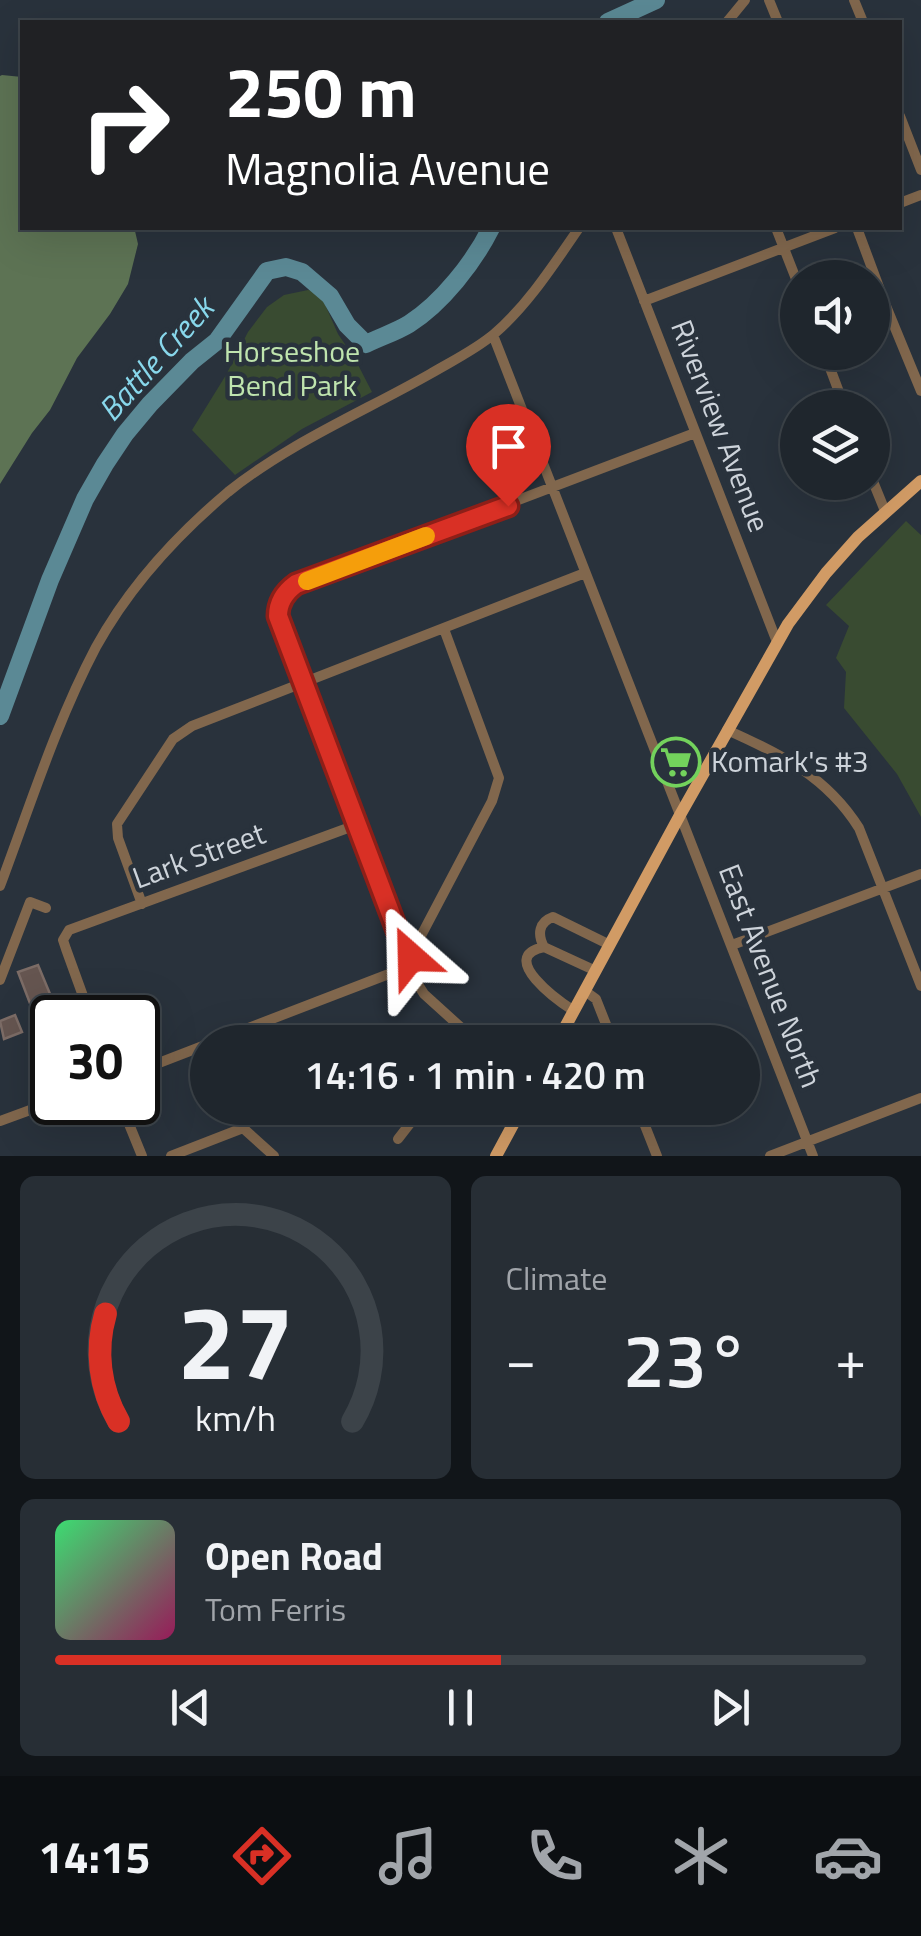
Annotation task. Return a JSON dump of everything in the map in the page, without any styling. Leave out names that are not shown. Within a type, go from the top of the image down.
[{"type":"main road","points":[[567,1025],[788,624],[826,573],[885,511],[921,481]]},
{"type":"main road","points":[[496,1156],[513,1125]]},
{"type":"street","points":[[728,20],[745,0]]},
{"type":"street","points":[[902,121],[921,170]]},
{"type":"street","points":[[0,886],[63,717],[98,644],[127,599],[172,546],[228,492],[274,460],[493,335],[521,306],[578,230]]},
{"type":"street","name":"Riverview Avenue","points":[[617,230],[777,642]]},
{"type":"street","points":[[777,230],[789,260]]},
{"type":"street","points":[[644,301],[830,230]]},
{"type":"street","points":[[858,230],[921,390]]},
{"type":"street","name":"East Avenue North","points":[[493,335],[813,1156]]},
{"type":"street","points":[[412,951],[401,941],[278,616],[286,592],[296,584],[695,433]]},
{"type":"street","points":[[881,500],[885,511]]},
{"type":"street","points":[[142,904],[118,838],[117,824],[173,739],[192,726],[585,573]]},
{"type":"street","points":[[444,629],[499,778],[492,801],[412,951],[408,967],[424,994],[459,1025]]},
{"type":"street","points":[[727,730],[811,774],[847,808],[859,828],[921,986]]},
{"type":"street","name":"Lark Street","points":[[83,995],[64,940],[69,930],[356,825]]},
{"type":"street","points":[[732,945],[921,874]]},
{"type":"street","points":[[0,980],[30,902],[46,908]]},
{"type":"street","points":[[596,972],[544,946],[539,930],[554,917],[610,945]]},
{"type":"street","points":[[544,946],[530,954],[532,975],[574,1012]]},
{"type":"street","points":[[257,1025],[408,967]]},
{"type":"street","points":[[585,992],[596,999],[606,1025]]},
{"type":"street","points":[[160,1062],[190,1051]]},
{"type":"street","points":[[770,1156],[921,1098]]},
{"type":"street","points":[[0,1121],[30,1110]]},
{"type":"street","points":[[129,1125],[142,1156]]},
{"type":"street","points":[[398,1139],[409,1125]]},
{"type":"street","points":[[645,1125],[657,1156]]},
{"type":"street","points":[[171,1156],[244,1128],[274,1156]]},
{"type":"green space","points":[[0,76],[20,77],[20,230],[134,230],[138,244],[128,284],[77,358],[50,410],[0,484]]},
{"type":"green space","name":"Horseshoe Bend Park","points":[[308,290],[320,293],[338,334],[372,392],[302,429],[235,475],[192,430],[248,332],[267,307],[284,295]]},
{"type":"green space","points":[[906,521],[921,535],[921,817],[897,774],[844,708],[846,672],[836,658],[849,626],[826,605]]},
{"type":"building","points":[[38,965],[50,995],[30,995],[30,1003],[18,972]]},
{"type":"building","points":[[15,1015],[22,1032],[4,1039],[0,1021]]},
{"type":"waterway","name":"Battle Creek","points":[[612,20],[656,0]]},
{"type":"waterway","name":"Battle Creek","points":[[0,716],[50,580],[85,499],[105,464],[150,404],[217,341],[267,271],[286,267],[302,272],[330,296],[347,325],[366,344],[409,324],[433,305],[466,268],[490,230]]},
{"type":"slow traffic","points":[[307,581],[426,536]]},
{"type":"place","name":"Komark's #3","points":[[676,762]]},
{"type":"route","points":[[411,957],[412,951],[401,941],[356,825],[278,608],[286,592],[296,584],[508,506]]}]
